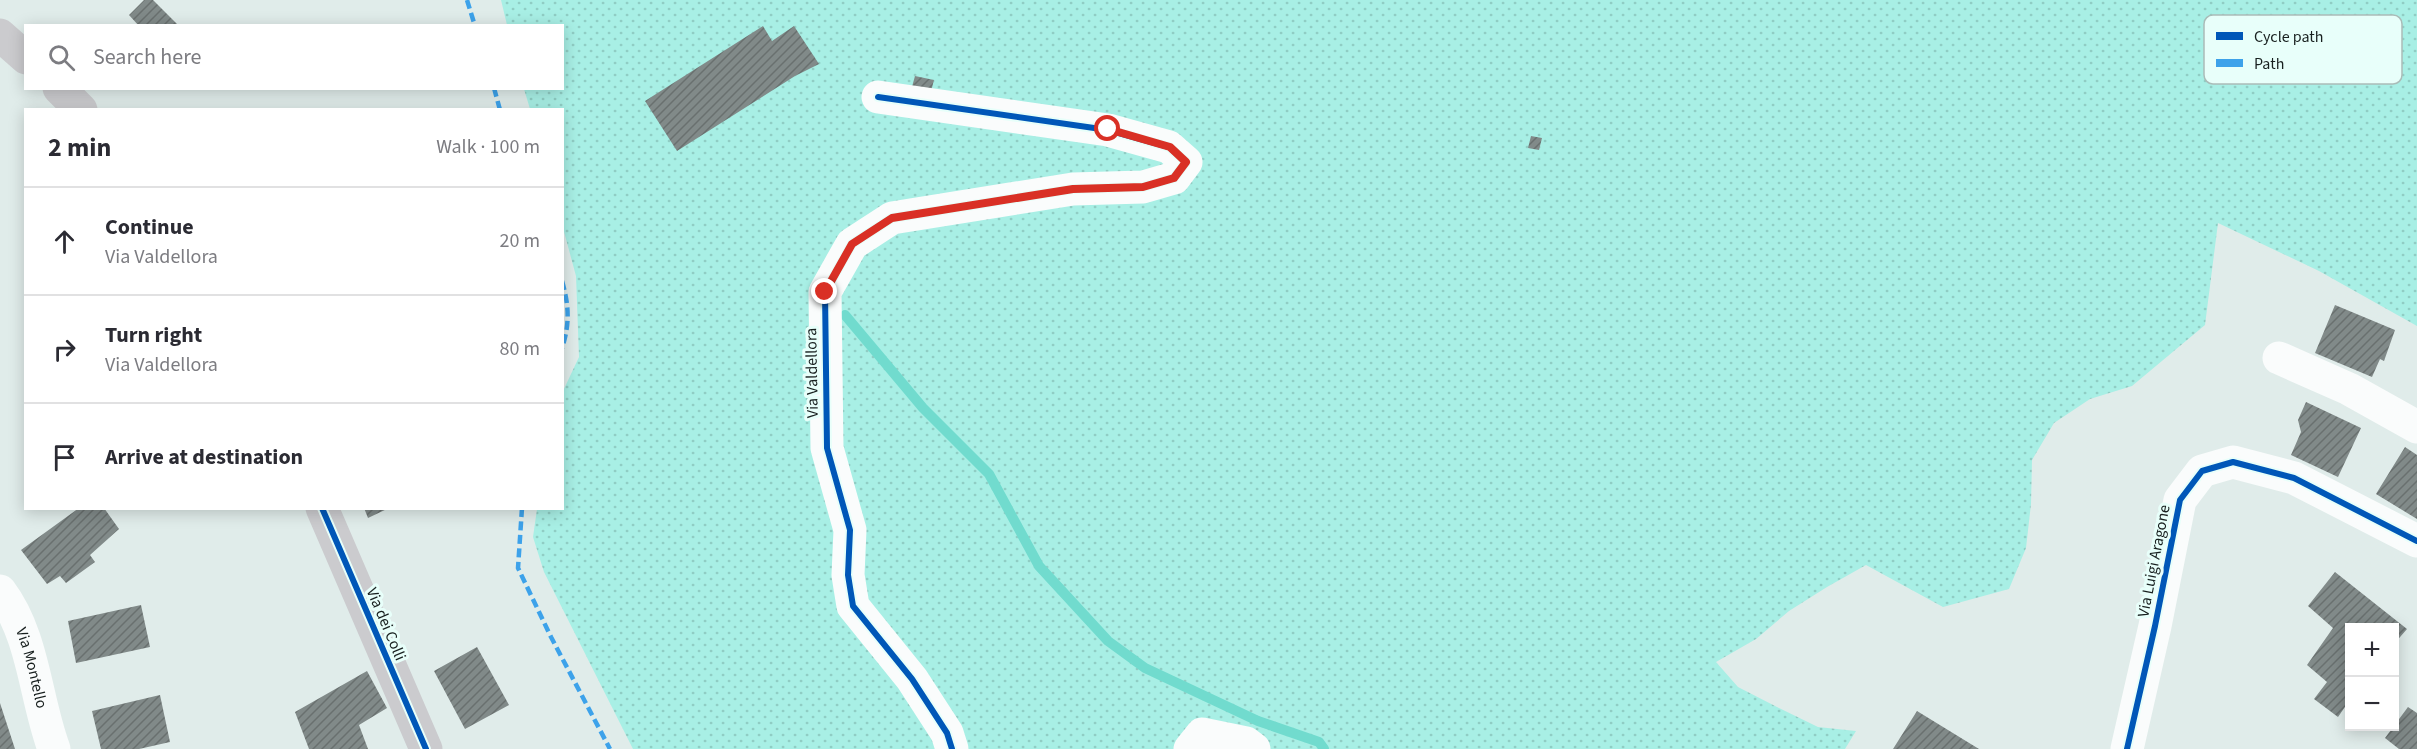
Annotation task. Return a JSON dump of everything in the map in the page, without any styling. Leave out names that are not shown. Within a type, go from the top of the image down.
[{"type":"street","points":[[0,34],[24,56]]},
{"type":"street","points":[[61,90],[79,108]]},
{"type":"street","name":"Via Valdellora","points":[[878,97],[1108,129],[1170,147],[1186,162],[1174,178],[1143,187],[1073,189],[892,218],[852,244],[825,292],[827,448],[850,530],[848,575],[853,606],[912,679],[947,733],[952,749]]},
{"type":"street","points":[[2279,358],[2349,389],[2417,427]]},
{"type":"street","name":"Via Luigi Aragone","points":[[2127,749],[2180,500],[2202,471],[2233,462],[2294,478],[2417,541]]},
{"type":"street","name":"Via dei Colli","points":[[323,510],[426,749]]},
{"type":"street","name":"Via Montello","points":[[0,591],[9,604],[28,652],[54,749]]},
{"type":"street","points":[[1190,749],[1202,734],[1246,743],[1254,749]]},
{"type":"shaded area","points":[[501,0],[2417,0],[2417,326],[2319,271],[2218,223],[2205,325],[2132,386],[2090,399],[2054,423],[2032,460],[2031,504],[2026,548],[2009,589],[1943,607],[1866,565],[1789,611],[1756,639],[1716,662],[1738,687],[1777,707],[1818,727],[1856,731],[1845,749],[633,749],[544,572],[533,537],[537,510],[564,510],[564,389],[579,357],[576,276],[564,232],[564,108],[530,108],[524,90],[564,90],[564,24],[507,24]]},
{"type":"building","points":[[144,0],[153,0],[177,24],[137,24],[129,15]]},
{"type":"building","points":[[763,26],[772,41],[794,26],[819,64],[795,76],[677,151],[645,101]]},
{"type":"building","points":[[915,76],[934,80],[929,99],[910,94]]},
{"type":"building","points":[[1531,136],[1542,138],[1539,150],[1528,148]]},
{"type":"building","points":[[2335,305],[2395,330],[2384,361],[2380,359],[2372,377],[2315,353]]},
{"type":"building","points":[[2306,402],[2361,428],[2338,477],[2291,455],[2301,432],[2298,420]]},
{"type":"building","points":[[2405,447],[2417,455],[2417,519],[2376,494]]},
{"type":"building","points":[[76,510],[105,510],[119,529],[90,555],[95,562],[66,583],[60,576],[47,584],[21,550]]},
{"type":"building","points":[[365,510],[385,510],[368,518]]},
{"type":"building","points":[[2335,572],[2407,629],[2399,638],[2399,623],[2345,623],[2345,707],[2338,717],[2314,699],[2327,682],[2307,665],[2333,628],[2308,606]]},
{"type":"building","points":[[141,605],[150,647],[76,663],[68,621]]},
{"type":"building","points":[[477,647],[509,705],[465,729],[434,671]]},
{"type":"building","points":[[367,671],[387,708],[359,725],[368,749],[309,749],[295,712]]},
{"type":"building","points":[[160,695],[170,742],[139,749],[101,749],[92,711]]},
{"type":"building","points":[[0,703],[15,749],[0,749]]},
{"type":"building","points":[[2408,707],[2417,713],[2417,749],[2399,749],[2385,738],[2390,731],[2399,731],[2399,719]]},
{"type":"building","points":[[1917,711],[1979,749],[1893,749]]},
{"type":"waterway","points":[[845,315],[923,408],[989,474],[1039,566],[1108,641],[1145,668],[1258,721],[1319,742],[1324,749]]},
{"type":"marked path","points":[[467,0],[474,24]]},
{"type":"marked path","points":[[495,90],[499,108]]},
{"type":"marked path","points":[[564,290],[568,314],[564,340]]},
{"type":"marked path","points":[[522,510],[518,568],[551,637],[610,749]]},
{"type":"cycle path","points":[[878,97],[1108,130],[1169,147],[1186,162],[1174,178],[1143,187],[1073,189],[892,218],[852,244],[825,292],[827,448],[850,530],[848,575],[853,606],[912,679],[947,733],[952,749]]},
{"type":"cycle path","points":[[2127,749],[2180,500],[2202,471],[2233,462],[2294,478],[2417,541]]},
{"type":"cycle path","points":[[323,510],[426,749]]},
{"type":"route","points":[[825,292],[852,244],[892,218],[1073,189],[1143,187],[1174,178],[1186,162],[1170,147],[1108,129]]}]
